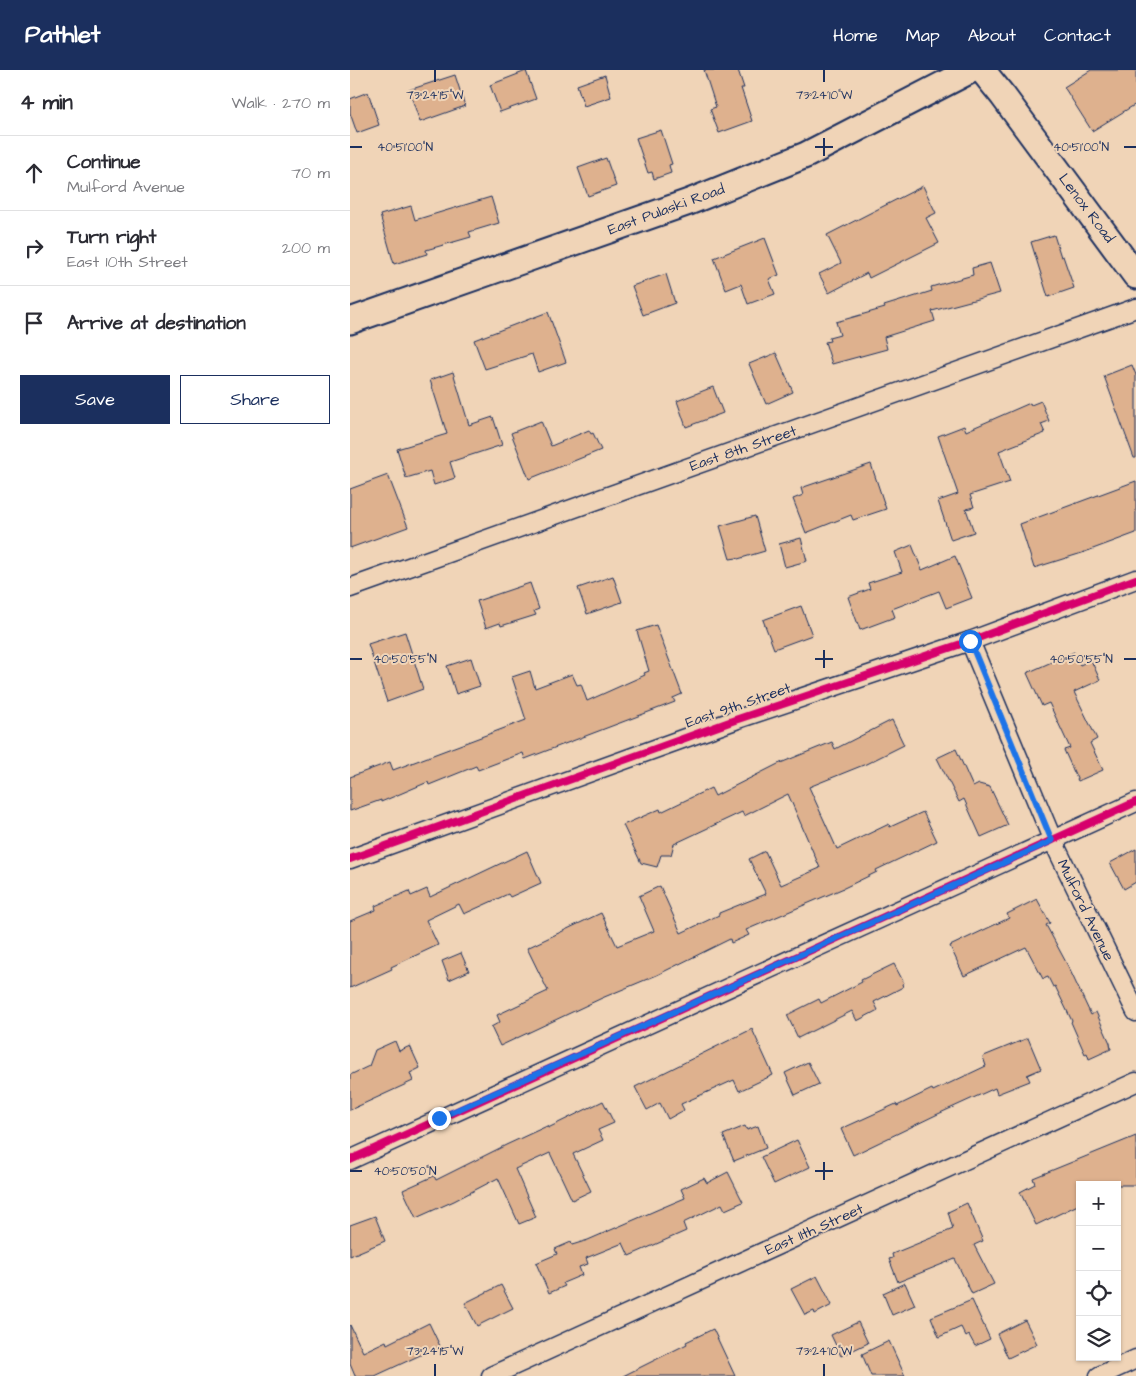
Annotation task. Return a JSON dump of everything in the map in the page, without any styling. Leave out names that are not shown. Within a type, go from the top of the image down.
[{"type":"main road","name":"East Pulaski Road","points":[[350,321],[707,195],[806,155],[971,70]]},
{"type":"main road","name":"Lenox Road","points":[[982,70],[1132,262]]},
{"type":"street","name":"East 8th Street","points":[[350,588],[1136,308]]},
{"type":"street","name":"East 9th Street","points":[[350,858],[734,720],[970,641],[1136,579]]},
{"type":"street","name":"Mulford Avenue","points":[[970,641],[1052,841],[1136,1012]]},
{"type":"street","points":[[350,1160],[1136,802]]},
{"type":"street","name":"East 11th Street","points":[[491,1376],[1136,1082]]},
{"type":"street","points":[[1099,1376],[1136,1359]]},
{"type":"building","points":[[704,70],[738,70],[744,88],[741,88],[752,121],[719,133],[710,109],[716,107]]},
{"type":"building","points":[[1091,70],[1136,70],[1136,104],[1092,131],[1064,87]]},
{"type":"building","points":[[526,71],[536,99],[500,112],[490,85]]},
{"type":"building","points":[[455,75],[465,106],[420,122],[409,90]]},
{"type":"building","points":[[605,75],[611,97],[584,106],[577,85]]},
{"type":"building","points":[[368,92],[379,125],[357,133],[350,113],[350,99]]},
{"type":"building","points":[[661,130],[672,164],[669,165],[671,173],[654,179],[652,172],[648,173],[636,138]]},
{"type":"building","points":[[606,158],[616,186],[588,196],[578,168]]},
{"type":"building","points":[[923,186],[936,213],[926,218],[939,243],[869,278],[867,273],[829,293],[819,274],[841,263],[827,235]]},
{"type":"building","points":[[491,197],[499,223],[469,232],[471,237],[426,250],[427,254],[394,264],[380,215],[411,206],[415,220]]},
{"type":"building","points":[[1054,235],[1074,288],[1048,297],[1031,242]]},
{"type":"building","points":[[765,238],[779,275],[769,279],[775,294],[748,304],[741,284],[726,290],[714,258]]},
{"type":"building","points":[[990,263],[1000,293],[932,311],[935,321],[884,337],[887,349],[832,364],[825,342],[830,341],[829,338],[840,335],[836,322],[885,308],[884,306],[932,291],[931,287],[973,275],[972,268]]},
{"type":"building","points":[[666,274],[675,303],[643,315],[632,286]]},
{"type":"building","points":[[548,312],[566,362],[538,372],[532,354],[485,369],[474,340]]},
{"type":"building","points":[[776,353],[793,392],[766,404],[749,364]]},
{"type":"building","points":[[1132,365],[1136,375],[1136,458],[1134,458],[1104,376]]},
{"type":"building","points":[[453,372],[469,425],[493,417],[502,445],[450,462],[455,478],[434,485],[430,471],[406,478],[397,449],[447,434],[430,380]]},
{"type":"building","points":[[713,387],[723,413],[686,427],[677,401]]},
{"type":"building","points":[[1041,401],[1049,421],[1041,424],[1045,433],[999,451],[1010,482],[970,495],[974,507],[966,509],[974,532],[951,540],[938,501],[958,494],[938,436],[964,426],[966,431],[1030,403],[1031,405]]},
{"type":"building","points":[[541,421],[551,446],[589,430],[591,434],[593,433],[601,450],[529,479],[511,433]]},
{"type":"building","points":[[871,464],[886,509],[853,520],[851,515],[806,533],[793,499],[803,495],[801,488]]},
{"type":"building","points":[[388,475],[408,527],[350,548],[350,489]]},
{"type":"building","points":[[1136,481],[1136,533],[1034,568],[1020,524]]},
{"type":"building","points":[[755,516],[765,551],[738,559],[730,559],[720,526]]},
{"type":"building","points":[[801,538],[807,561],[785,567],[779,544]]},
{"type":"building","points":[[912,545],[922,570],[955,556],[972,598],[946,608],[939,591],[892,609],[895,617],[860,630],[848,597],[870,589],[868,583],[902,572],[895,552]]},
{"type":"building","points":[[613,576],[622,602],[587,614],[578,588]]},
{"type":"building","points":[[530,583],[539,609],[534,611],[536,615],[501,626],[500,623],[486,628],[477,601]]},
{"type":"building","points":[[801,606],[812,635],[774,649],[763,620]]},
{"type":"building","points":[[656,625],[682,694],[673,698],[675,702],[525,759],[523,753],[478,770],[476,766],[429,785],[428,782],[381,802],[381,800],[350,811],[350,777],[390,762],[393,770],[526,720],[512,677],[530,671],[535,688],[572,674],[577,685],[581,684],[587,701],[645,675],[644,673],[649,671],[637,631]]},
{"type":"building","points":[[405,632],[423,689],[387,702],[368,644]]},
{"type":"building","points":[[1074,652],[1080,665],[1091,660],[1100,680],[1074,692],[1097,739],[1090,743],[1103,770],[1078,781],[1064,750],[1070,748],[1049,703],[1042,706],[1027,673]]},
{"type":"building","points":[[471,658],[480,686],[456,694],[447,666]]},
{"type":"building","points":[[892,720],[904,745],[866,764],[809,787],[837,849],[889,824],[890,827],[923,812],[937,841],[876,870],[877,872],[844,888],[746,930],[749,935],[731,943],[730,939],[657,975],[602,998],[500,1046],[491,1027],[500,1022],[497,1015],[548,991],[527,948],[601,913],[617,946],[654,931],[639,896],[660,886],[681,933],[719,915],[719,913],[766,894],[749,859],[765,851],[781,885],[820,868],[788,794],[744,816],[742,812],[674,844],[671,855],[661,855],[657,867],[641,863],[623,825],[660,809],[661,812],[711,788],[715,796],[778,764],[832,742],[835,749]]},
{"type":"building","points":[[956,749],[973,787],[979,784],[990,787],[1008,825],[981,837],[964,799],[959,802],[937,758]]},
{"type":"building","points":[[1136,849],[1136,882],[1124,889],[1110,863]]},
{"type":"building","points":[[527,851],[541,883],[510,897],[508,894],[464,914],[459,904],[426,920],[438,945],[350,988],[350,921],[376,910],[375,906],[409,891],[411,896],[427,889],[430,897]]},
{"type":"building","points":[[1037,899],[1050,923],[1046,925],[1091,1015],[1096,1012],[1110,1043],[1111,1049],[1089,1059],[1087,1053],[1085,1054],[1055,986],[1053,987],[1048,977],[1043,979],[1026,947],[964,976],[950,946],[1009,918],[1007,914]]},
{"type":"building","points":[[461,953],[469,971],[449,980],[442,961]]},
{"type":"building","points":[[894,964],[904,983],[902,984],[903,987],[874,1002],[878,1010],[857,1021],[852,1011],[798,1038],[787,1015],[819,999],[821,1003]]},
{"type":"building","points":[[752,1029],[773,1075],[739,1091],[734,1080],[681,1104],[684,1110],[668,1119],[660,1103],[647,1110],[635,1087]]},
{"type":"building","points":[[1028,1038],[1041,1069],[1027,1075],[1030,1081],[997,1094],[995,1088],[853,1155],[841,1129],[932,1089],[933,1091],[986,1066],[984,1056]]},
{"type":"building","points":[[395,1041],[399,1051],[410,1046],[420,1068],[410,1073],[413,1081],[350,1110],[350,1075],[369,1066],[375,1050]]},
{"type":"building","points":[[808,1062],[819,1084],[795,1095],[785,1073]]},
{"type":"building","points":[[603,1101],[614,1123],[598,1130],[603,1140],[573,1154],[591,1191],[572,1200],[550,1153],[515,1169],[536,1217],[519,1224],[498,1178],[416,1218],[403,1190],[434,1176],[436,1180],[506,1145],[547,1126],[548,1128]]},
{"type":"building","points":[[745,1126],[747,1130],[758,1126],[766,1148],[734,1161],[723,1135]]},
{"type":"building","points":[[1136,1136],[1136,1185],[1121,1185],[1121,1181],[1076,1181],[1076,1206],[1036,1225],[1020,1192],[1035,1184],[1033,1178]]},
{"type":"building","points":[[797,1140],[810,1167],[774,1184],[761,1157]]},
{"type":"building","points":[[728,1172],[743,1202],[725,1210],[722,1204],[683,1223],[686,1231],[629,1256],[623,1243],[586,1258],[588,1264],[579,1267],[582,1275],[563,1283],[565,1286],[549,1293],[536,1263],[557,1254],[555,1249],[571,1242],[572,1245],[588,1240],[685,1198],[681,1189],[704,1178],[707,1183]]},
{"type":"building","points":[[967,1203],[983,1241],[974,1245],[994,1284],[972,1294],[955,1259],[898,1282],[889,1259],[893,1258],[892,1254],[953,1229],[948,1212]]},
{"type":"building","points":[[375,1216],[385,1241],[350,1256],[350,1225]]},
{"type":"building","points":[[817,1276],[832,1305],[815,1314],[814,1311],[805,1315],[791,1289]]},
{"type":"building","points":[[905,1283],[915,1305],[892,1315],[883,1293]]},
{"type":"building","points":[[501,1285],[513,1308],[477,1326],[465,1303]]},
{"type":"building","points":[[972,1300],[990,1339],[975,1346],[969,1335],[966,1337],[961,1327],[939,1337],[931,1317]]},
{"type":"building","points":[[1025,1320],[1037,1344],[1008,1358],[997,1334]]},
{"type":"building","points":[[858,1322],[868,1343],[841,1356],[831,1335]]},
{"type":"building","points":[[429,1323],[440,1346],[375,1376],[355,1376],[350,1364],[350,1325],[363,1352],[386,1341],[387,1344]]},
{"type":"building","points":[[713,1329],[735,1376],[623,1376],[687,1344],[686,1342]]},
{"type":"building","points":[[889,1341],[905,1376],[871,1376],[862,1354]]},
{"type":"cycle path","points":[[350,859],[735,720],[970,641],[1136,579]]},
{"type":"cycle path","points":[[350,1160],[1136,802]]},
{"type":"route","points":[[439,1118],[1052,841],[970,641]]}]
